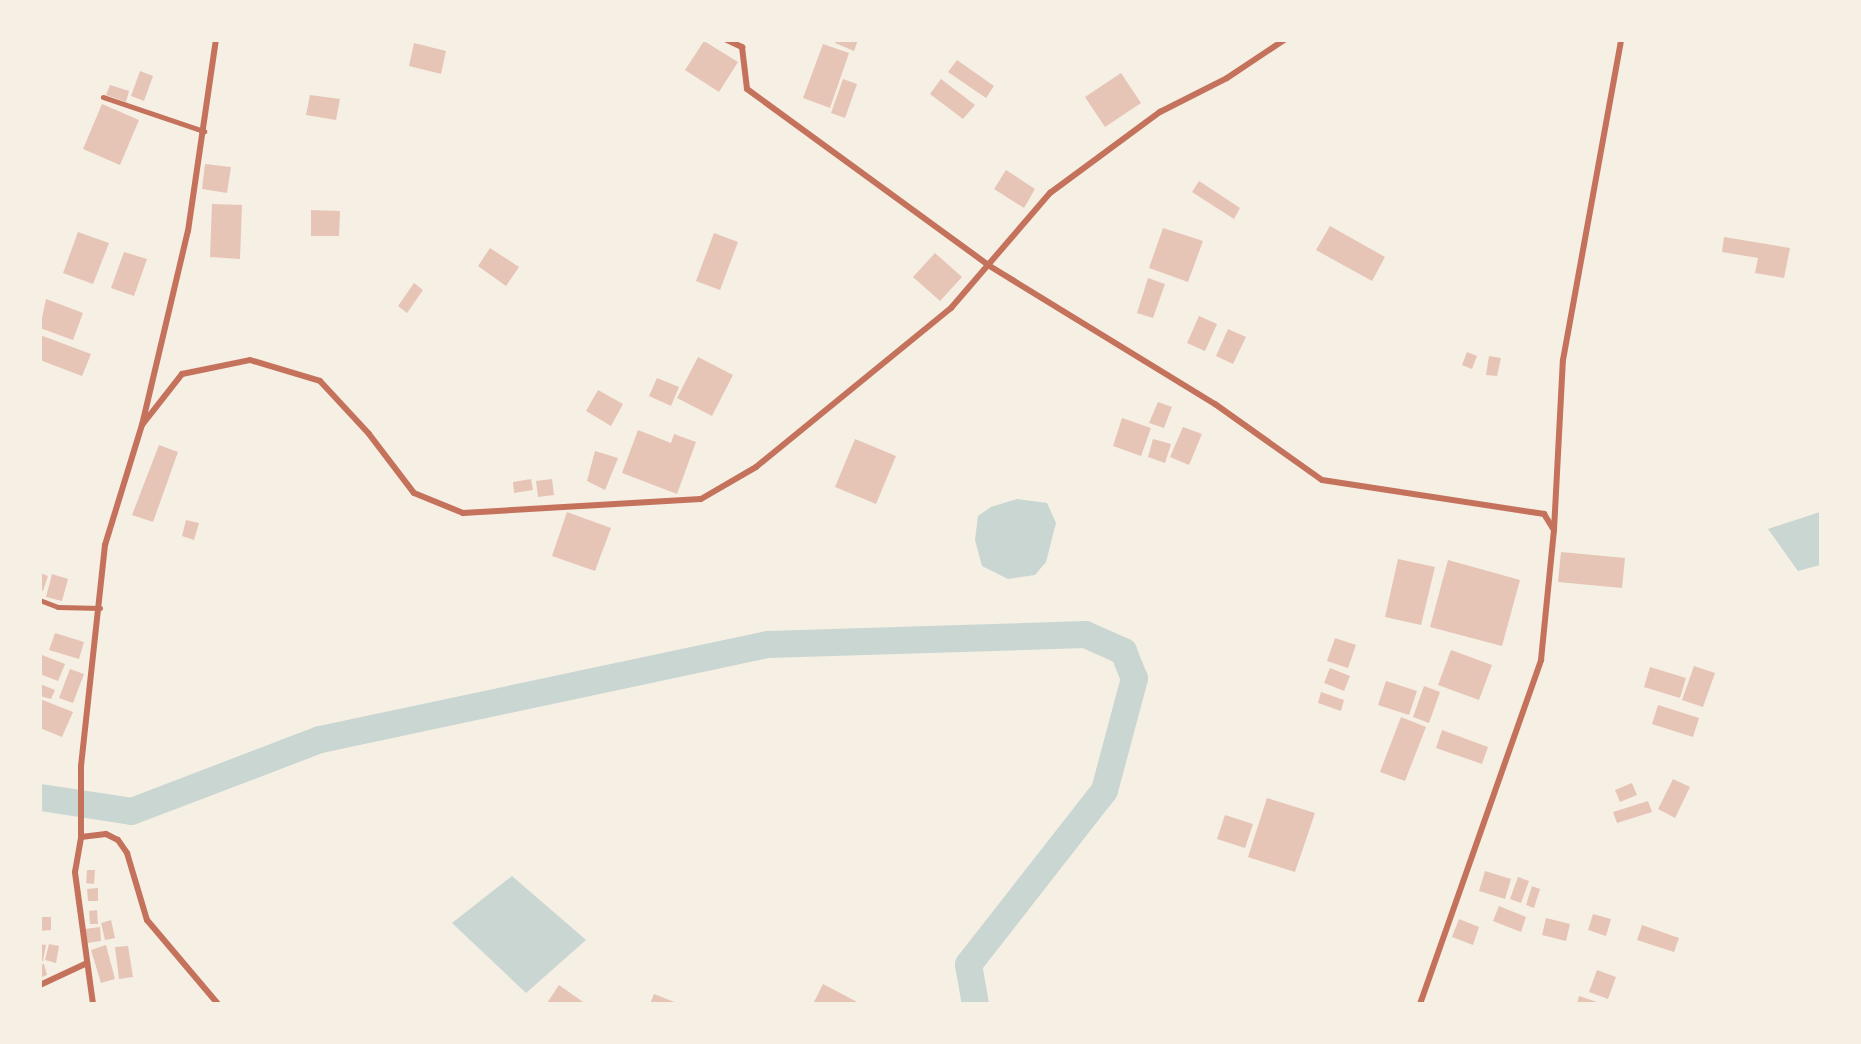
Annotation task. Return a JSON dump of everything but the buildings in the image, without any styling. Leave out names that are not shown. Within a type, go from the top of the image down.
[{"type":"street","points":[[93,1004],[75,872],[81,837],[81,766],[100,608],[105,545],[142,425],[188,231],[216,40]]},
{"type":"street","points":[[727,40],[742,47],[747,89],[988,264],[1215,404],[1322,480],[1544,514],[1554,530]]},
{"type":"street","points":[[142,425],[182,374],[250,360],[320,381],[369,434],[414,493],[463,513],[701,499],[756,467],[951,308],[1050,193],[1160,111],[1227,78],[1284,40]]},
{"type":"street","points":[[1420,1004],[1541,660],[1554,530],[1563,360],[1621,40]]},
{"type":"street","points":[[81,837],[106,834],[118,840],[127,853],[147,920],[218,1004]]},
{"type":"street","points":[[40,985],[87,963]]},
{"type":"lane","points":[[103,97],[204,131]]},
{"type":"lane","points":[[40,600],[58,607],[100,608]]},
{"type":"shaded area","points":[[1017,499],[1047,503],[1056,523],[1046,562],[1035,575],[1008,579],[982,566],[975,540],[978,516],[991,507]]},
{"type":"shaded area","points":[[1820,512],[1820,565],[1798,571],[1768,529]]},
{"type":"shaded area","points":[[512,876],[586,940],[526,993],[452,923]]},
{"type":"waterway","points":[[40,797],[131,811],[320,739],[768,644],[1085,634],[1123,651],[1134,678],[1104,790],[968,964],[975,1004]]}]
